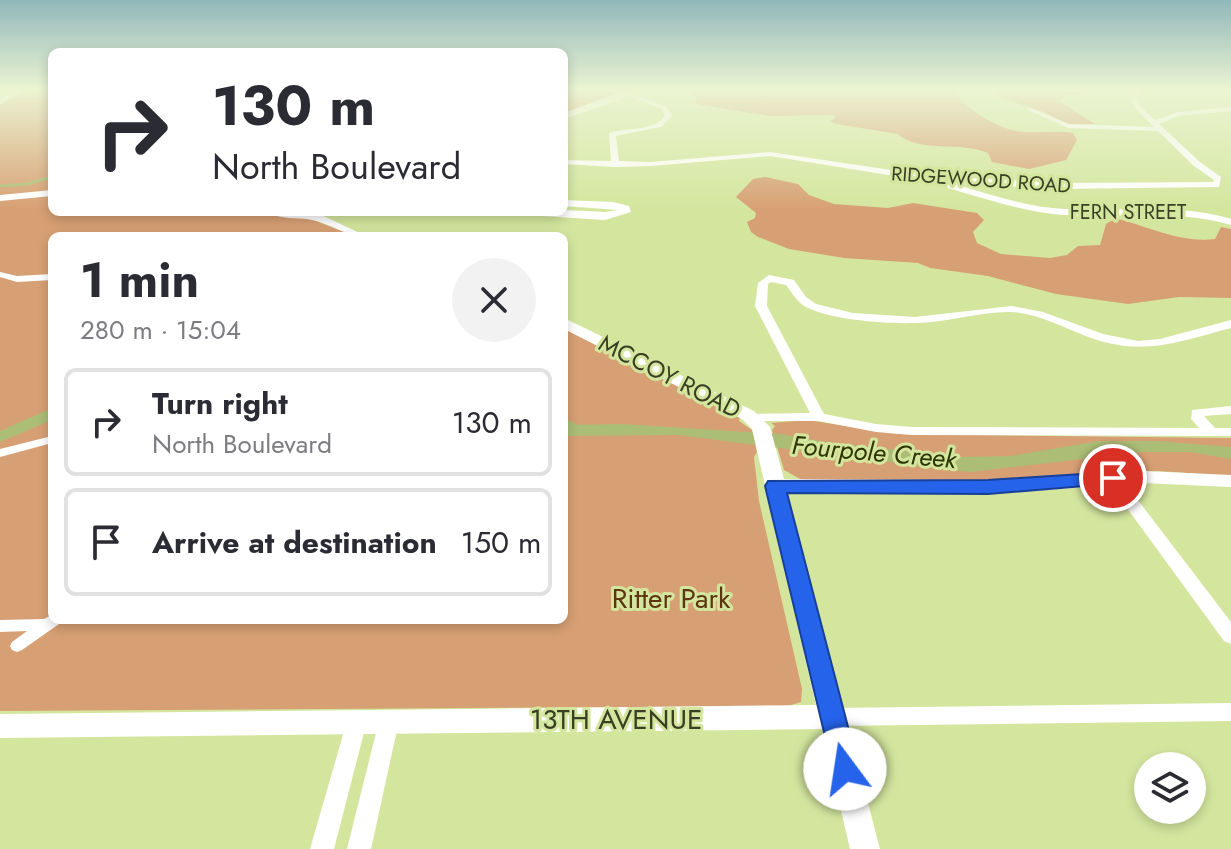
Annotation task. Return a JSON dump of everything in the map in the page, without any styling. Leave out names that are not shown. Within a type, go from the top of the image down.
[{"type":"street","points":[[615,165],[612,135],[643,130]]},
{"type":"street","name":"RIDGEWOOD ROAD","points":[[568,162],[615,165],[770,154],[932,179],[1056,186],[1152,184],[1208,187],[1219,183],[1161,130]]},
{"type":"street","name":"FERN STREET","points":[[932,179],[1030,208],[1070,212],[1192,212],[1231,222]]},
{"type":"street","points":[[0,198],[48,193]]},
{"type":"street","points":[[568,203],[617,206],[625,212],[605,216],[568,214]]},
{"type":"street","points":[[308,216],[351,232]]},
{"type":"street","points":[[0,274],[17,279],[48,277]]},
{"type":"street","points":[[819,417],[761,306],[763,283],[769,278],[790,282],[802,299],[820,309],[885,320],[928,319],[1012,309],[1039,314],[1100,337],[1138,345],[1160,343],[1231,324]]},
{"type":"street","name":"MCCOY ROAD","points":[[568,325],[756,421],[768,457],[865,849]]},
{"type":"street","points":[[1210,431],[1198,419],[1197,413],[1231,410]]},
{"type":"street","points":[[756,421],[819,417],[912,431],[1231,432]]},
{"type":"street","points":[[0,453],[48,440]]},
{"type":"street","points":[[775,486],[988,487],[1170,477],[1231,481]]},
{"type":"street","points":[[1113,478],[1231,636]]},
{"type":"street","points":[[0,626],[48,622]]},
{"type":"street","points":[[17,646],[48,623]]},
{"type":"street","name":"13TH AVENUE","points":[[0,726],[1231,712]]},
{"type":"street","points":[[322,849],[357,721]]},
{"type":"street","points":[[359,849],[389,721]]},
{"type":"green space","name":"Ritter Park","points":[[0,130],[48,130],[48,216],[298,216],[344,232],[48,232],[48,624],[568,624],[568,328],[740,415],[739,421],[752,430],[757,452],[754,457],[759,501],[802,689],[801,702],[788,706],[0,711]]},
{"type":"green space","points":[[871,130],[1012,130],[1073,133],[1077,140],[1066,160],[1029,169],[992,162],[988,153],[977,150],[917,143],[898,134]]},
{"type":"green space","points":[[765,177],[798,184],[809,195],[834,204],[888,208],[913,203],[977,213],[984,220],[973,232],[977,243],[1001,254],[1050,258],[1067,255],[1078,246],[1100,245],[1106,224],[1117,220],[1203,240],[1215,239],[1221,227],[1231,229],[1231,298],[1179,297],[1128,304],[1056,294],[988,276],[930,268],[918,263],[844,258],[789,249],[751,232],[747,222],[755,218],[756,213],[736,197],[753,179]]},
{"type":"green space","points":[[807,420],[898,434],[1231,438],[1231,476],[1158,471],[984,481],[802,480],[784,470],[772,430],[775,426],[771,423]]},
{"type":"water","points":[[48,410],[48,422],[0,442],[0,431]]},
{"type":"water","name":"Fourpole Creek","points":[[622,424],[781,434],[959,457],[1010,456],[1099,441],[1157,441],[1231,447],[1231,459],[1190,452],[1143,452],[970,472],[678,435],[568,436],[568,425]]},
{"type":"waterway","points":[[0,186],[27,184],[48,178]]},
{"type":"waterway","points":[[568,422],[575,426]]},
{"type":"waterway","points":[[571,424],[576,427]]},
{"type":"route","points":[[845,769],[775,486],[988,487],[1113,478]]}]
